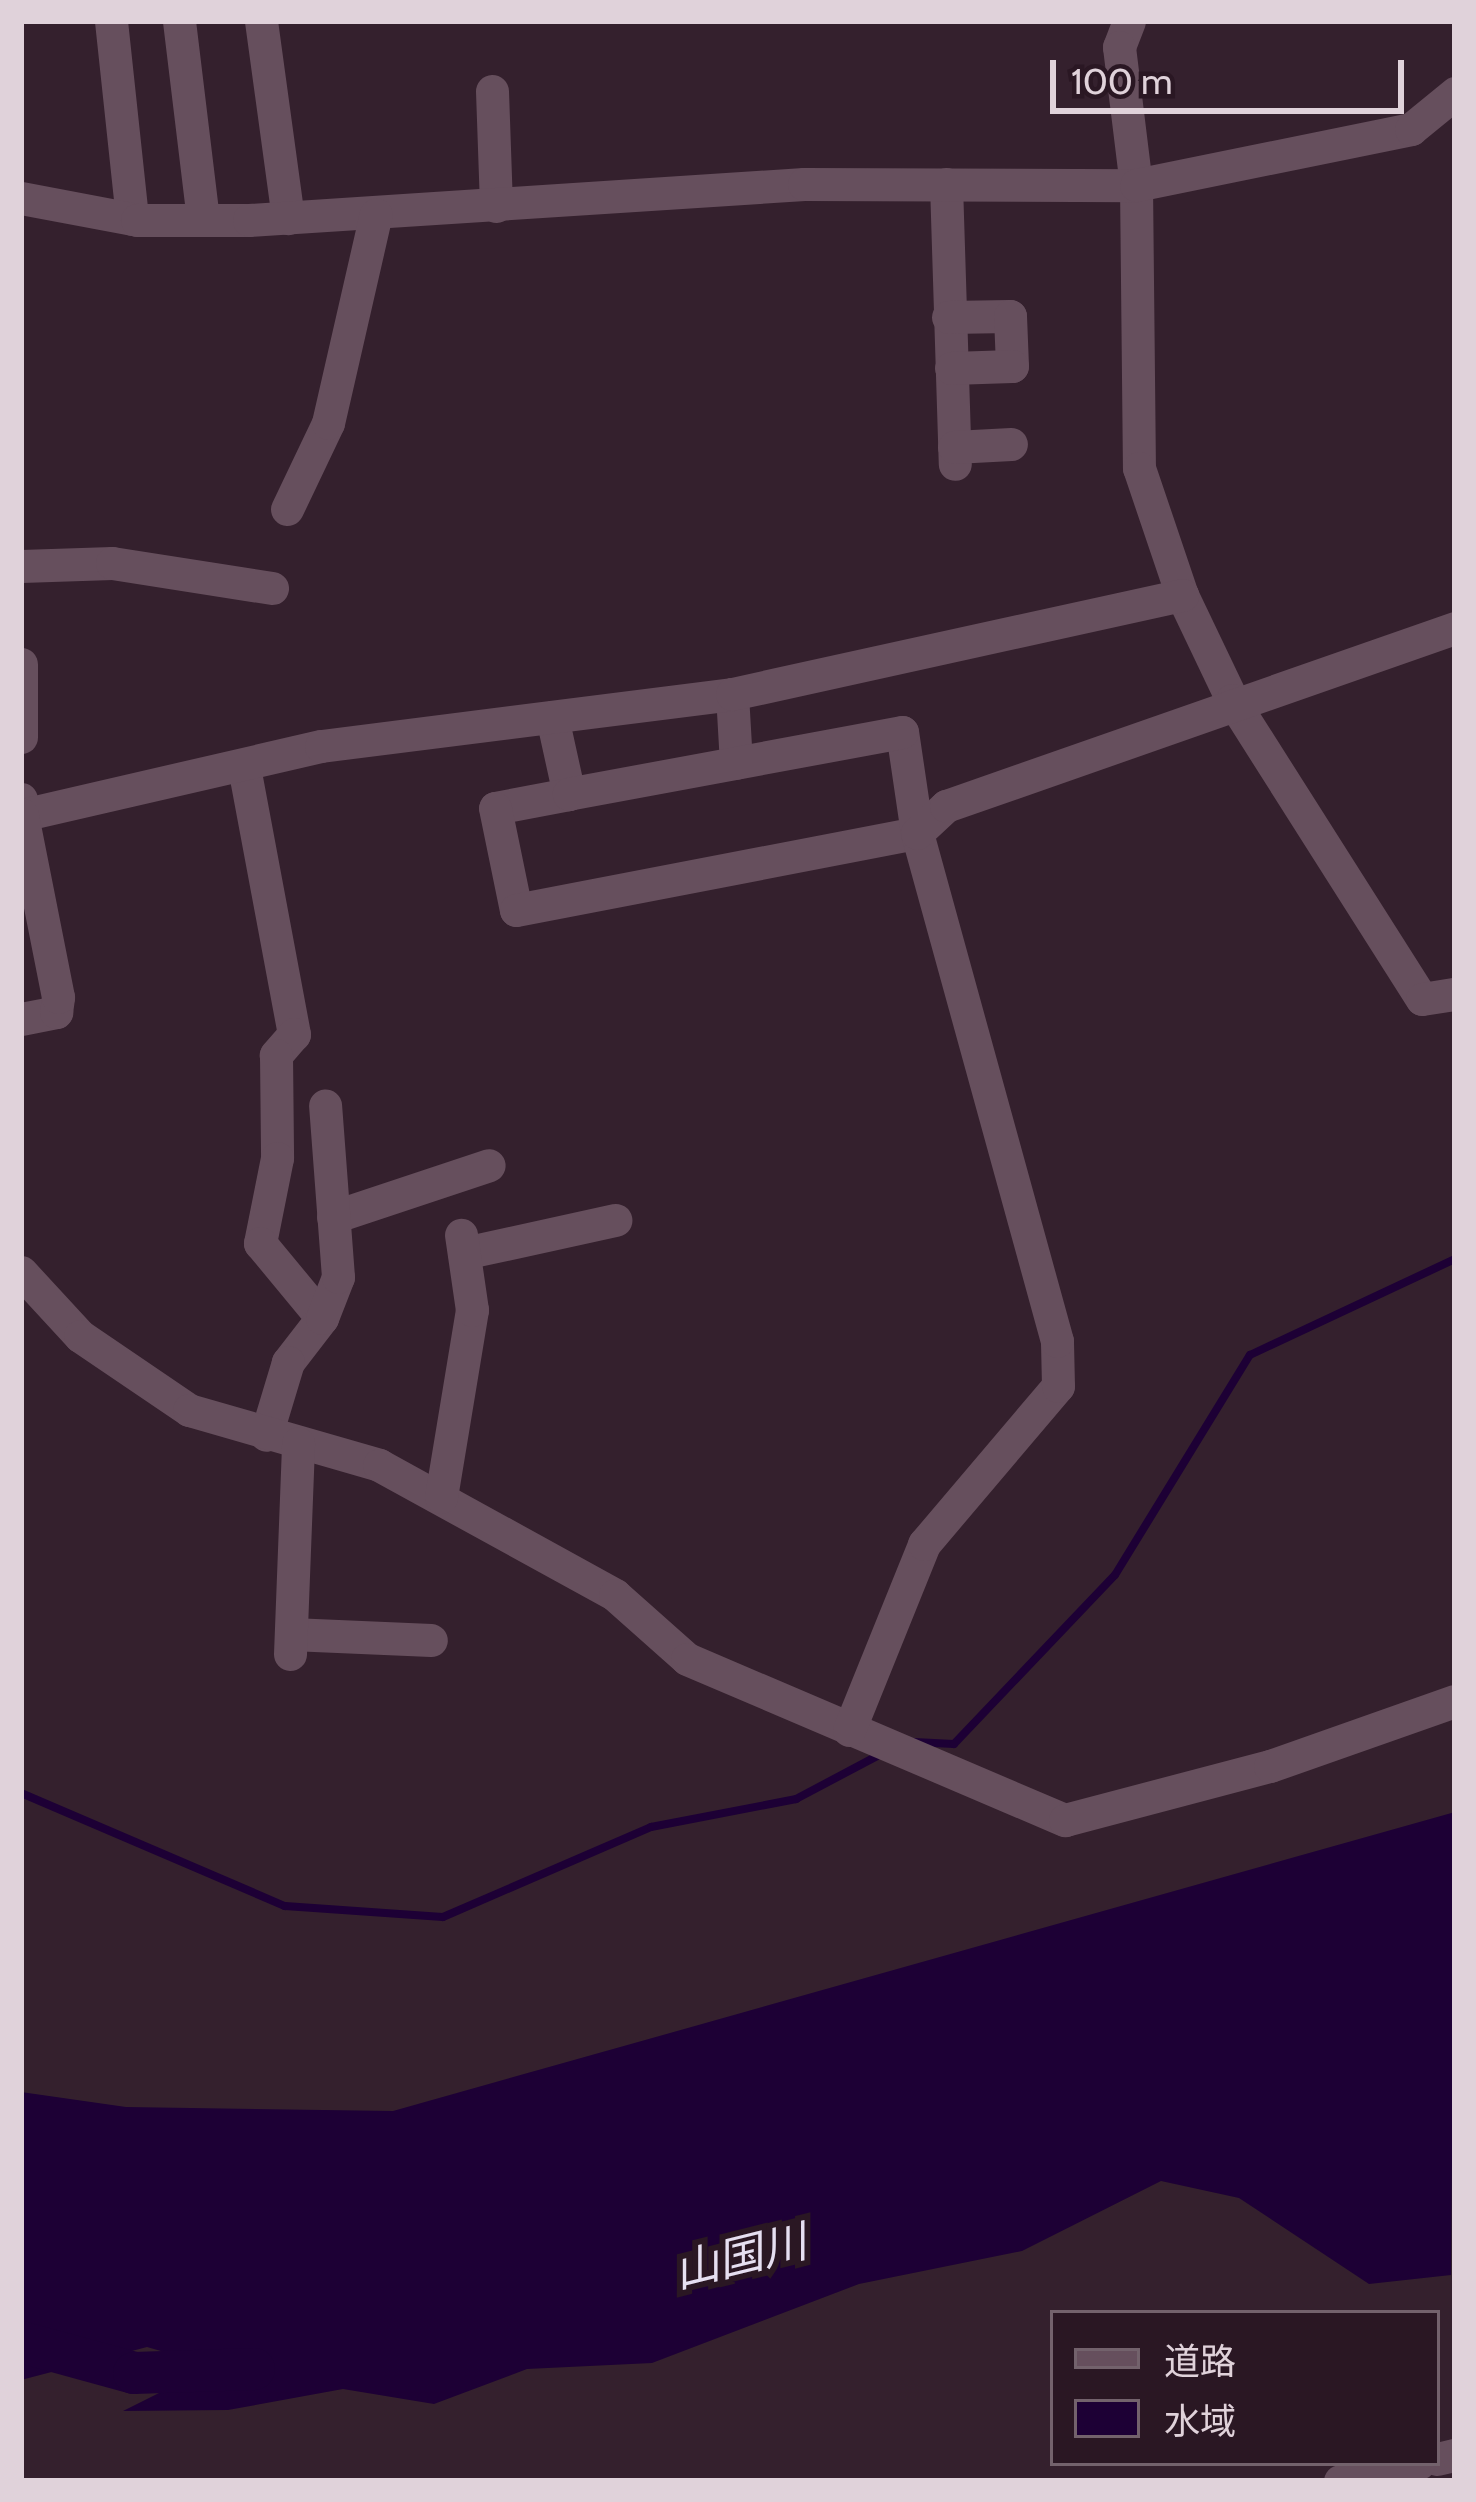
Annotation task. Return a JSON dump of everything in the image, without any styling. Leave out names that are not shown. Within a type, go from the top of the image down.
[{"type":"street","points":[[111,21],[131,219]]},
{"type":"street","points":[[179,21],[203,220]]},
{"type":"street","points":[[261,21],[288,218]]},
{"type":"street","points":[[1129,21],[1119,47],[1136,184],[1139,468],[1182,595],[1232,700],[1422,999],[1455,994]]},
{"type":"street","points":[[492,91],[496,206]]},
{"type":"street","points":[[21,198],[131,219],[203,220],[946,184],[1136,184],[1411,129],[1455,93]]},
{"type":"street","points":[[946,184],[954,455],[1011,444]]},
{"type":"street","points":[[287,509],[328,423],[376,214]]},
{"type":"street","points":[[948,317],[1010,316],[1012,366],[950,368]]},
{"type":"street","points":[[21,566],[112,563],[272,588]]},
{"type":"street","points":[[22,815],[321,746],[732,694],[1182,595]]},
{"type":"street","points":[[849,1730],[923,1544],[1058,1386],[1057,1341],[917,833],[902,732],[495,808],[516,910],[917,833],[946,806],[1232,700],[1455,628]]},
{"type":"street","points":[[21,664],[21,737]]},
{"type":"street","points":[[732,694],[736,763]]},
{"type":"street","points":[[552,717],[569,794]]},
{"type":"street","points":[[244,767],[293,1034],[276,1055],[277,1158],[260,1243],[322,1318]]},
{"type":"street","points":[[21,800],[35,958],[56,1012],[21,1019]]},
{"type":"street","points":[[325,1105],[338,1277],[322,1318],[288,1362],[282,1438],[291,1644],[431,1640]]},
{"type":"street","points":[[334,1217],[489,1165]]},
{"type":"street","points":[[441,1497],[472,1310],[463,1244],[615,1220]]},
{"type":"street","points":[[21,1272],[139,1382],[441,1497],[615,1595],[687,1659],[1065,1820],[1270,1766],[1455,1701]]},
{"type":"street","points":[[1340,2481],[1406,2466]]},
{"type":"water","points":[[1455,1812],[1451,2275],[1369,2284],[1239,2198],[1161,2181],[1022,2251],[859,2284],[652,2363],[527,2369],[434,2404],[343,2389],[228,2410],[123,2411],[213,2366],[147,2347],[21,2380],[21,2092],[126,2107],[393,2111]]},
{"type":"waterway","points":[[914,1742],[954,1744],[1115,1575],[1250,1355],[1455,1259]]},
{"type":"waterway","points":[[21,1793],[285,1906],[443,1917],[651,1827],[796,1799],[883,1753]]},
{"type":"waterway","name":"山国川","points":[[21,2342],[134,2373],[254,2369]]}]
